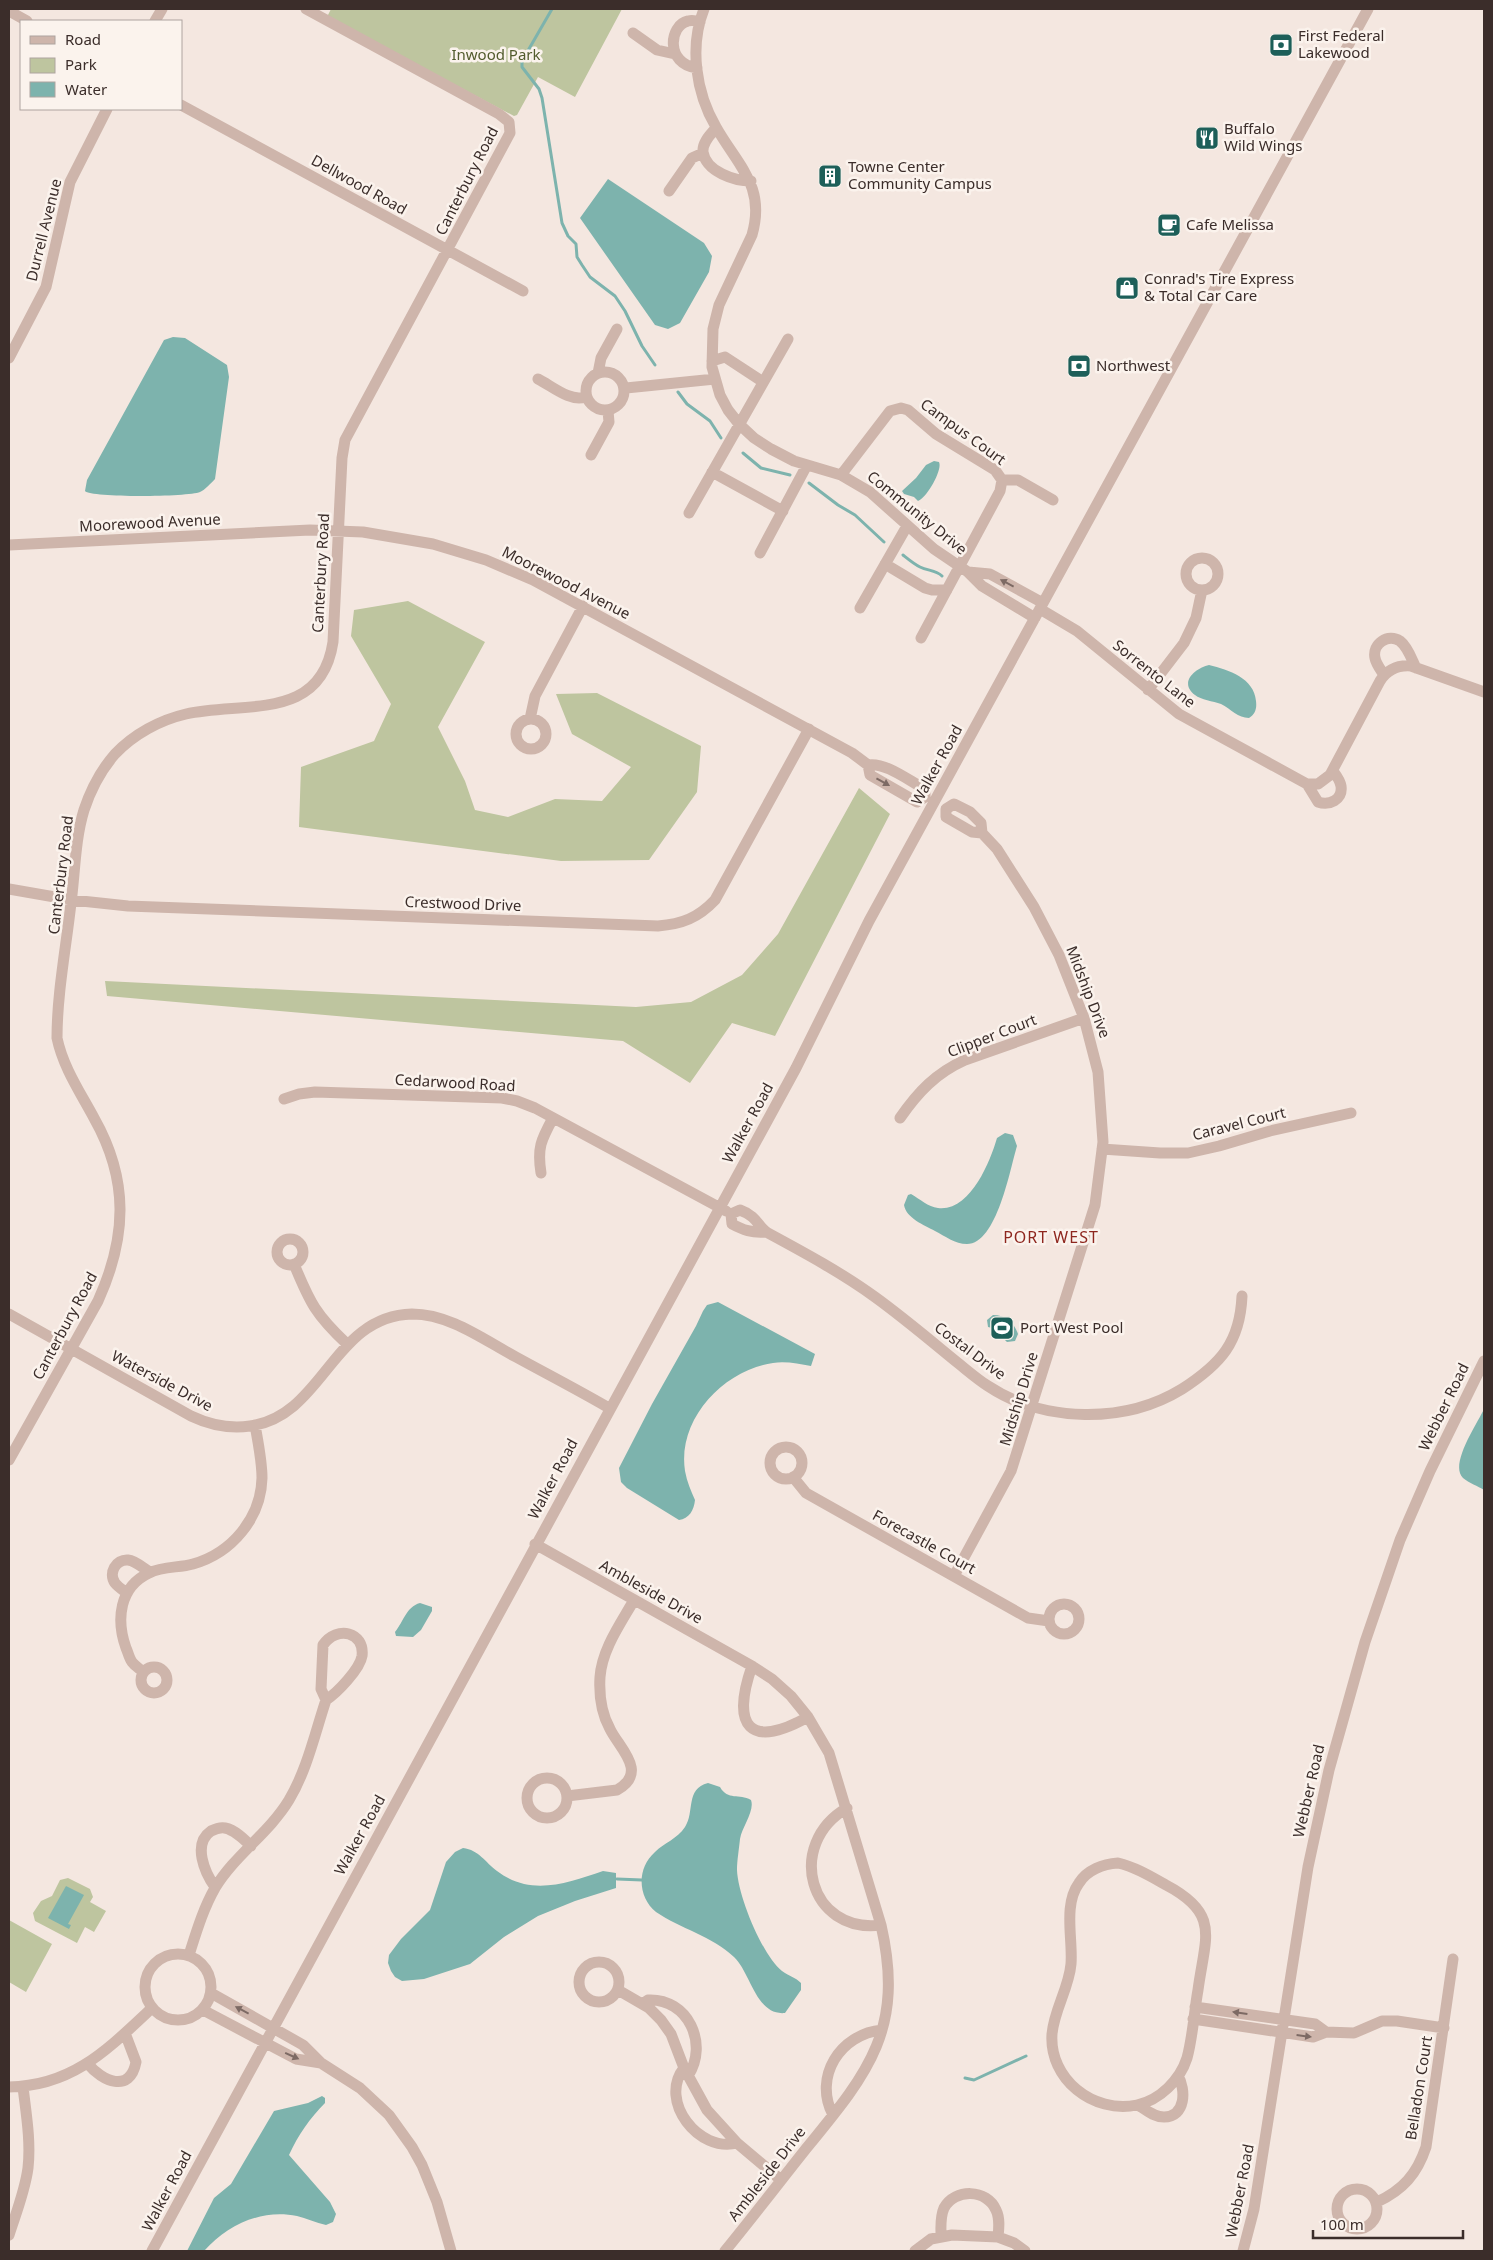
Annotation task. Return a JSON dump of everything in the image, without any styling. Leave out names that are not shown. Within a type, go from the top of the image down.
[{"type":"street","points":[[156,20],[162,9]]},
{"type":"street","name":"Canterbury Road","points":[[9,1460],[109,1276],[116,1251],[120,1225],[117,1173],[109,1147],[62,1059],[57,1038],[84,811],[100,774],[124,746],[158,723],[180,715],[283,703],[302,694],[318,679],[327,667],[333,642],[342,458],[348,433],[510,133],[510,126],[506,119],[499,114],[306,9]]},
{"type":"street","name":"Community Drive","points":[[704,9],[697,36],[697,68],[706,106],[716,128],[751,181],[756,199],[755,225],[719,305],[713,329],[712,361],[715,379],[728,410],[754,438],[771,449],[807,465],[841,475],[870,492],[906,526],[963,569],[982,586],[1039,610]]},
{"type":"street","name":"Walker Road","points":[[152,2251],[807,1046],[930,800],[1039,610],[1368,9]]},
{"type":"street","points":[[9,11],[25,20]]},
{"type":"street","points":[[697,68],[682,65],[675,54],[673,42],[678,29],[689,21],[700,22]]},
{"type":"street","points":[[633,33],[657,50],[675,54]]},
{"type":"street","name":"Dellwood Road","points":[[182,106],[523,291]]},
{"type":"street","name":"Durrell Avenue","points":[[9,358],[46,287],[70,182],[106,110]]},
{"type":"street","points":[[716,128],[706,140],[703,153],[711,166],[732,179],[751,181]]},
{"type":"street","points":[[669,191],[692,158],[703,153]]},
{"type":"street","points":[[617,329],[601,358],[598,373],[588,384],[585,397],[594,408],[600,411],[608,411],[619,402],[626,388]]},
{"type":"street","points":[[689,514],[788,339]]},
{"type":"street","points":[[712,361],[725,357],[763,382]]},
{"type":"street","points":[[598,373],[605,372],[616,375],[621,379],[626,388]]},
{"type":"street","points":[[538,379],[570,396],[585,397]]},
{"type":"street","points":[[626,388],[715,379]]},
{"type":"street","name":"Campus Court","points":[[841,475],[890,411],[901,408],[908,410],[936,434],[995,470],[1002,480],[1000,491],[963,569],[947,590],[921,638]]},
{"type":"street","points":[[591,455],[609,422],[608,411]]},
{"type":"street","points":[[760,553],[807,465]]},
{"type":"street","points":[[712,472],[783,511]]},
{"type":"street","points":[[1002,480],[1018,480],[1053,500]]},
{"type":"street","points":[[860,608],[906,526]]},
{"type":"street","name":"Moorewood Avenue","points":[[9,545],[284,531],[338,531],[390,536],[459,551],[521,574],[583,606],[852,753],[868,765],[870,775],[917,802],[930,800]]},
{"type":"street","points":[[885,564],[925,588],[947,590]]},
{"type":"street","name":"Community Drive","points":[[963,569],[990,574],[1039,610]]},
{"type":"street","points":[[1148,690],[1184,643],[1196,618],[1202,590]]},
{"type":"street","points":[[530,720],[535,696],[583,606]]},
{"type":"street","name":"Sorrento Lane","points":[[1039,610],[1077,631],[1148,690],[1200,728],[1306,784],[1318,802],[1325,804],[1332,802],[1339,796],[1342,789],[1333,770]]},
{"type":"street","points":[[1384,675],[1376,662],[1374,654],[1378,644],[1387,639],[1393,638],[1401,642],[1416,668]]},
{"type":"street","points":[[1306,784],[1323,781],[1333,770],[1384,675],[1398,667],[1408,666],[1416,668],[1484,692]]},
{"type":"street","name":"Crestwood Drive","points":[[9,889],[72,900],[190,908],[658,926],[674,925],[697,916],[715,900],[809,729]]},
{"type":"street","name":"Midship Drive","points":[[930,800],[946,809]]},
{"type":"street","name":"Midship Drive","points":[[946,809],[954,804],[970,812],[981,823],[982,833],[997,849],[1034,907],[1059,955],[1084,1018],[1098,1072],[1102,1110],[1102,1149],[1095,1205],[1032,1406],[1011,1471],[954,1576]]},
{"type":"street","name":"Midship Drive","points":[[946,809],[946,816],[972,832],[982,833]]},
{"type":"street","name":"Clipper Court","points":[[900,1118],[923,1088],[950,1067],[1084,1018]]},
{"type":"street","name":"Cedarwood Road","points":[[284,1099],[299,1094],[315,1092],[502,1098],[528,1104],[719,1207]]},
{"type":"street","name":"Caravel Court","points":[[1102,1149],[1160,1154],[1188,1153],[1270,1131],[1351,1113]]},
{"type":"street","points":[[541,1173],[538,1157],[540,1142],[553,1118]]},
{"type":"street","name":"Costal Drive","points":[[719,1207],[732,1214]]},
{"type":"street","name":"Costal Drive","points":[[732,1214],[740,1210],[750,1214],[765,1232],[814,1258],[874,1296],[988,1386],[1032,1406],[1070,1414],[1103,1414],[1132,1410],[1178,1391],[1202,1375],[1227,1348],[1239,1325],[1242,1296]]},
{"type":"street","name":"Costal Drive","points":[[732,1214],[732,1224],[752,1232],[765,1232]]},
{"type":"street","points":[[294,1264],[318,1315],[347,1344]]},
{"type":"street","name":"Waterside Drive","points":[[9,1314],[200,1420],[230,1427],[255,1425],[276,1418],[296,1405],[347,1344],[367,1328],[396,1316],[428,1315],[458,1326],[609,1408]]},
{"type":"street","name":"Webber Road","points":[[1243,2251],[1254,2210],[1317,1818],[1333,1753],[1365,1642],[1412,1509],[1484,1361]]},
{"type":"street","points":[[143,1672],[132,1661],[121,1633],[120,1615],[127,1594],[138,1580],[150,1572],[192,1564],[211,1557],[228,1547],[242,1533],[252,1516],[259,1497],[262,1478],[255,1425]]},
{"type":"street","name":"Forecastle Court","points":[[793,1477],[806,1494],[1028,1618],[1049,1621]]},
{"type":"street","name":"Ambleside Drive","points":[[535,1544],[752,1666],[785,1690],[808,1716],[829,1753],[881,1925],[889,1969],[888,2000],[882,2030],[864,2073],[725,2251]]},
{"type":"street","points":[[127,1594],[112,1579],[112,1572],[119,1562],[130,1560],[150,1572]]},
{"type":"street","points":[[567,1796],[617,1790],[623,1786],[628,1778],[631,1769],[630,1760],[610,1729],[603,1713],[600,1677],[605,1655],[634,1600]]},
{"type":"street","points":[[189,1955],[199,1923],[215,1887],[279,1814],[296,1786],[326,1700],[335,1694],[362,1656],[362,1648],[357,1640],[351,1635],[342,1632],[334,1634],[323,1644],[322,1690],[326,1700]]},
{"type":"street","points":[[752,1666],[743,1706],[743,1716],[747,1724],[762,1732],[773,1732],[792,1726],[808,1716]]},
{"type":"street","points":[[847,1808],[835,1815],[824,1825],[816,1837],[811,1862],[816,1889],[829,1909],[840,1918],[852,1924],[881,1925]]},
{"type":"street","points":[[215,1887],[210,1880],[202,1853],[201,1847],[206,1836],[218,1828],[226,1828],[251,1846]]},
{"type":"street","points":[[1118,1863],[1128,1865],[1182,1893],[1198,1907],[1206,1927],[1187,2057],[1178,2076],[1170,2087],[1159,2096],[1138,2105],[1126,2107],[1105,2104],[1082,2095],[1060,2070],[1053,2051],[1054,2022],[1071,1966],[1072,1898],[1079,1882],[1103,1865],[1118,1863]]},
{"type":"street","points":[[170,1955],[189,1955],[199,1961],[207,1970],[211,1981],[211,1993],[203,2010],[191,2018],[177,2021],[164,2017],[152,2008],[147,1998],[145,1986],[151,1968],[160,1960],[170,1955]]},
{"type":"street","name":"Belladon Court","points":[[1377,2202],[1404,2186],[1414,2174],[1426,2147],[1453,1958]]},
{"type":"street","points":[[618,1990],[642,2004],[661,2020],[671,2034],[686,2072],[707,2110],[736,2143],[781,2180]]},
{"type":"street","points":[[211,1993],[303,2045],[321,2063],[360,2088],[382,2108],[412,2147],[430,2183],[451,2251]]},
{"type":"street","points":[[642,2004],[648,2000],[664,2002],[680,2010],[686,2016],[694,2033],[697,2050],[693,2068],[679,2075],[678,2106],[695,2132],[719,2145],[736,2143]]},
{"type":"street","points":[[9,2087],[23,2087],[62,2077],[88,2064],[152,2008]]},
{"type":"street","points":[[203,2010],[296,2059],[321,2063]]},
{"type":"street","points":[[1194,2013],[1284,2019],[1315,2024],[1326,2032]]},
{"type":"street","points":[[1194,2013],[1282,2033],[1313,2037],[1326,2032],[1354,2033],[1382,2021],[1397,2021],[1444,2028]]},
{"type":"street","points":[[833,2115],[827,2103],[826,2093],[831,2067],[837,2056],[852,2041],[869,2031],[882,2030]]},
{"type":"street","points":[[88,2064],[95,2073],[107,2080],[121,2081],[126,2079],[131,2074],[136,2062],[125,2033]]},
{"type":"street","points":[[1138,2105],[1155,2115],[1163,2117],[1171,2115],[1181,2105],[1184,2098],[1183,2086],[1178,2076]]},
{"type":"street","points":[[9,2235],[21,2199],[28,2169],[28,2138],[23,2087]]},
{"type":"street","points":[[942,2235],[941,2222],[945,2207],[956,2197],[968,2193],[984,2197],[996,2209],[999,2223],[998,2237]]},
{"type":"street","points":[[915,2251],[930,2239],[942,2235],[998,2237],[1014,2243],[1025,2251]]},
{"type":"green space","name":"Inwood Park","points":[[331,9],[622,9],[575,97],[538,77],[517,115],[514,116],[327,17]]},
{"type":"green space","points":[[408,601],[485,642],[438,727],[465,781],[475,810],[508,817],[555,799],[602,801],[631,767],[572,734],[556,694],[597,693],[701,746],[697,792],[649,860],[561,861],[299,827],[301,767],[374,741],[391,704],[351,636],[354,610]]},
{"type":"green space","points":[[859,788],[890,814],[775,1036],[732,1023],[690,1083],[623,1041],[107,996],[105,981],[636,1007],[691,1002],[742,975],[778,934]]},
{"type":"green space","points":[[68,1878],[90,1889],[93,1897],[90,1902],[106,1911],[94,1932],[85,1927],[77,1943],[35,1921],[33,1913],[41,1901],[52,1896],[60,1880]]},
{"type":"green space","points":[[9,1920],[52,1944],[26,1992],[9,1982]]},
{"type":"water","points":[[608,179],[704,243],[712,256],[709,272],[680,323],[668,329],[655,325],[580,218]]},
{"type":"water","points":[[173,337],[185,338],[227,365],[229,377],[215,479],[202,491],[192,494],[121,496],[85,491],[87,480],[164,340]]},
{"type":"water","points":[[934,461],[939,462],[939,471],[925,495],[918,501],[914,497],[904,494],[902,491],[926,465]]},
{"type":"water","points":[[1209,665],[1239,676],[1251,686],[1256,704],[1255,711],[1249,718],[1241,717],[1221,704],[1198,697],[1190,690],[1188,685],[1194,672]]},
{"type":"water","points":[[1005,1133],[1013,1135],[1017,1146],[1001,1204],[986,1232],[977,1241],[963,1244],[954,1241],[921,1224],[908,1214],[904,1205],[908,1195],[911,1194],[927,1204],[938,1208],[949,1207],[960,1202],[977,1184],[984,1172],[997,1138]]},
{"type":"water","points":[[718,1302],[815,1354],[811,1366],[778,1362],[755,1368],[737,1376],[708,1400],[696,1416],[688,1433],[684,1452],[685,1471],[695,1500],[688,1516],[679,1520],[627,1488],[621,1482],[619,1468],[703,1311],[707,1305]]},
{"type":"water","name":"Port West Pool","points":[[993,1315],[1001,1316],[1011,1323],[1018,1334],[1015,1341],[1007,1342],[1000,1330],[988,1327],[987,1320]]},
{"type":"water","points":[[1484,1409],[1484,1490],[1463,1478],[1459,1464],[1466,1444]]},
{"type":"water","points":[[420,1603],[432,1607],[432,1611],[421,1630],[413,1637],[396,1636],[395,1632],[408,1611]]},
{"type":"water","points":[[708,1783],[720,1787],[727,1794],[751,1800],[750,1814],[740,1839],[737,1866],[738,1881],[752,1924],[767,1952],[782,1971],[801,1983],[801,1990],[785,2013],[775,2012],[767,2008],[734,1957],[706,1938],[656,1912],[650,1906],[643,1891],[642,1874],[649,1859],[682,1831],[688,1821],[696,1790]]},
{"type":"water","points":[[463,1848],[478,1854],[497,1871],[523,1884],[536,1886],[563,1883],[603,1871],[616,1873],[616,1888],[575,1901],[538,1916],[504,1937],[470,1964],[424,1979],[402,1981],[395,1977],[391,1971],[388,1963],[389,1955],[401,1939],[430,1910],[446,1862],[455,1852]]},
{"type":"water","points":[[66,1886],[84,1895],[68,1924],[71,1925],[69,1929],[48,1918]]},
{"type":"water","points":[[322,2096],[325,2098],[325,2103],[305,2127],[289,2155],[330,2202],[336,2214],[333,2222],[326,2225],[297,2216],[283,2214],[258,2217],[234,2227],[204,2251],[187,2251],[214,2198],[231,2184],[274,2111],[308,2103]]},
{"type":"waterway","points":[[552,9],[522,61],[522,67],[539,89],[542,98],[562,223],[568,236],[576,244],[577,257],[582,265],[590,277],[615,296],[625,311],[642,346],[655,365]]},
{"type":"waterway","points":[[678,392],[687,404],[710,421],[721,438]]},
{"type":"waterway","points":[[743,453],[761,468],[790,475]]},
{"type":"waterway","points":[[809,483],[855,515],[884,542]]},
{"type":"waterway","points":[[903,555],[920,567],[942,576]]},
{"type":"waterway","points":[[617,1879],[642,1880]]},
{"type":"waterway","points":[[965,2078],[974,2080],[1026,2056]]},
{"type":"place","name":"First Federal Lakewood","points":[[1281,45]]},
{"type":"place","name":"Buffalo Wild Wings","points":[[1207,138]]},
{"type":"place","name":"Towne Center Community Campus","points":[[830,176]]},
{"type":"place","name":"Cafe Melissa","points":[[1169,225]]},
{"type":"place","name":"Conrad's Tire Express & Total Car Care","points":[[1127,288]]},
{"type":"place","name":"Northwest","points":[[1079,366]]},
{"type":"place","name":"Port West Pool","points":[[1002,1328]]},
{"type":"district","name":"PORT WEST","points":[[1051,1237]]}]
